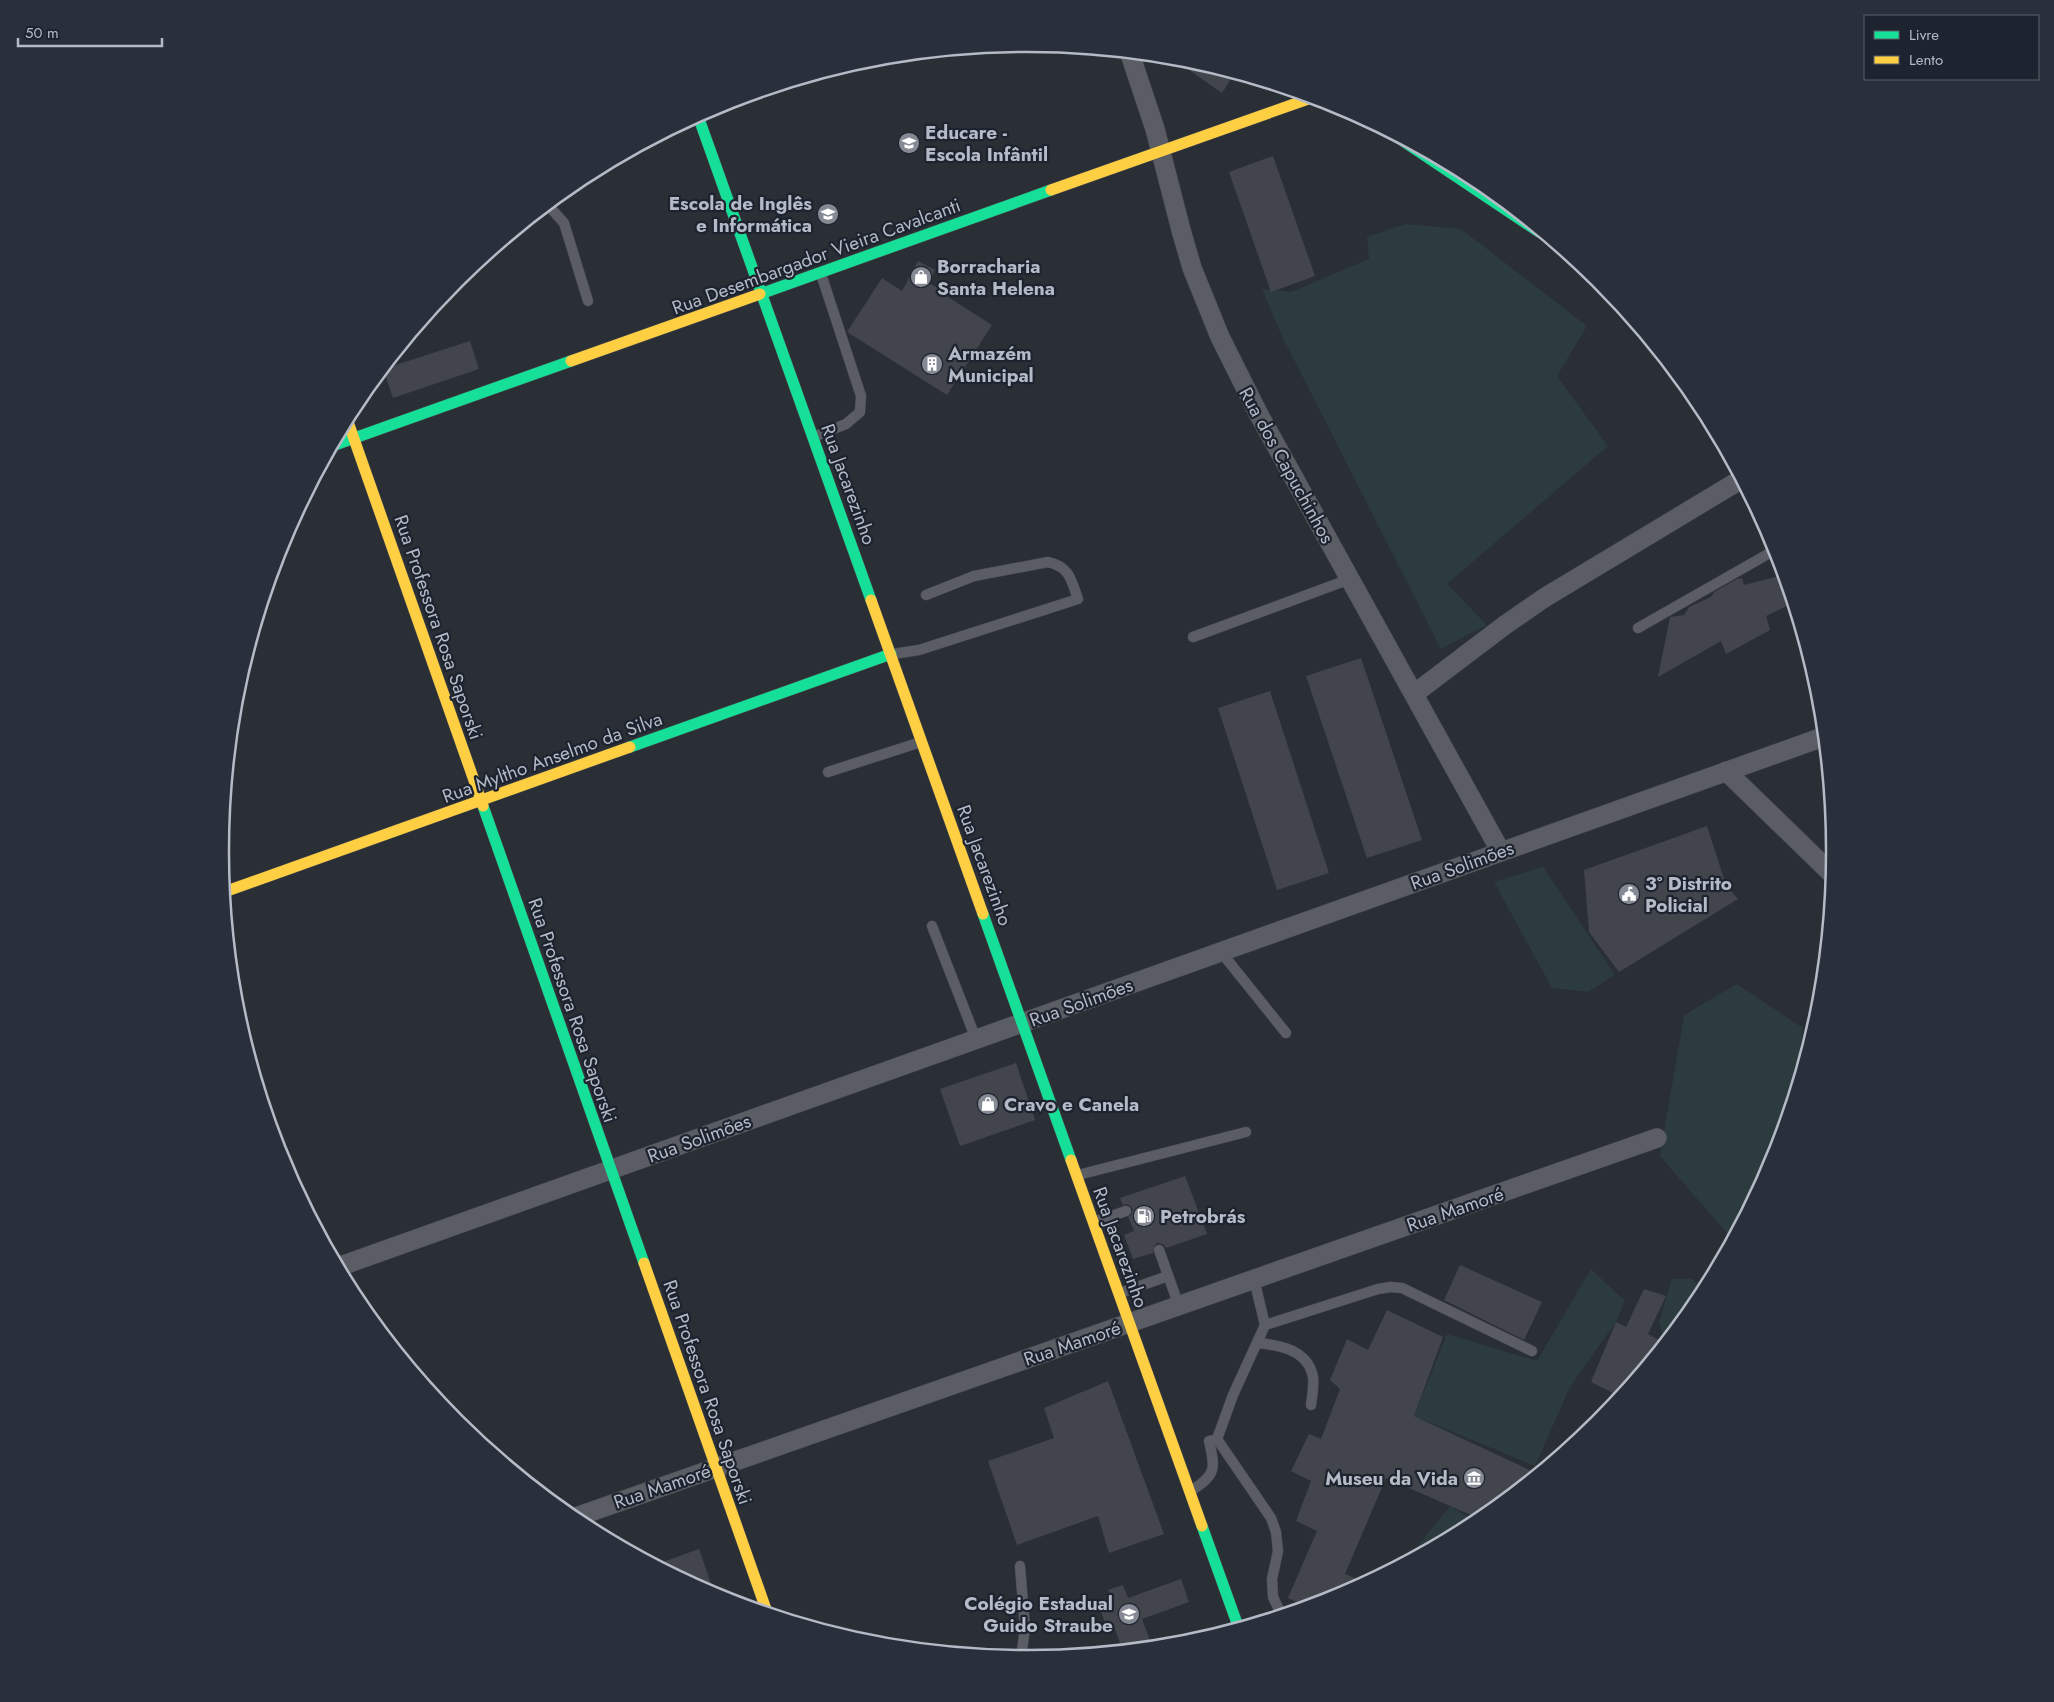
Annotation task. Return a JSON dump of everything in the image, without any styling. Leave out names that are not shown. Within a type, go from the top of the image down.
[{"type":"street","name":"Rua dos Capuchinhos","points":[[1132,59],[1161,151],[1192,268],[1220,337],[1258,413],[1500,852]]},
{"type":"street","name":"Rua Desembargador Vieira Cavalcanti","points":[[340,443],[1301,101]]},
{"type":"street","name":"Rua Jacarezinho","points":[[700,123],[1236,1621]]},
{"type":"street","name":"Rua Professora Rosa Saporski","points":[[350,428],[765,1605]]},
{"type":"street","points":[[1414,694],[1544,598],[1735,483]]},
{"type":"street","name":"Rua Myltho Anselmo da Silva","points":[[230,890],[891,654]]},
{"type":"street","name":"Rua Solimões","points":[[344,1265],[1818,739]]},
{"type":"street","points":[[1726,771],[1825,868]]},
{"type":"street","name":"Rua Mamoré","points":[[582,1515],[1657,1138]]},
{"type":"lane","points":[[552,210],[564,223],[588,301]]},
{"type":"lane","points":[[813,437],[846,424],[860,412],[861,396],[821,273]]},
{"type":"lane","points":[[1638,628],[1768,554]]},
{"type":"lane","points":[[891,654],[919,650],[1078,599],[1068,572],[1060,564],[1048,562],[974,576],[926,595]]},
{"type":"lane","points":[[1193,637],[1350,579]]},
{"type":"lane","points":[[828,772],[922,741]]},
{"type":"lane","points":[[932,926],[976,1039]]},
{"type":"lane","points":[[1221,952],[1286,1033]]},
{"type":"lane","points":[[1077,1175],[1246,1132]]},
{"type":"lane","points":[[1094,1222],[1126,1211]]},
{"type":"lane","points":[[1159,1250],[1179,1306]]},
{"type":"lane","points":[[1120,1294],[1168,1276]]},
{"type":"lane","points":[[1217,1439],[1233,1395],[1265,1325],[1254,1279]]},
{"type":"lane","points":[[1265,1325],[1378,1288],[1402,1288],[1532,1352]]},
{"type":"lane","points":[[1257,1343],[1280,1345],[1296,1353],[1308,1364],[1313,1378],[1311,1405]]},
{"type":"lane","points":[[1190,1491],[1201,1484],[1214,1470],[1209,1441],[1217,1439]]},
{"type":"lane","points":[[1217,1439],[1271,1518],[1276,1532],[1278,1552],[1272,1579],[1273,1597],[1278,1609]]},
{"type":"lane","points":[[1020,1566],[1025,1628],[1022,1650]]},
{"type":"shaded area","points":[[1405,224],[1461,229],[1587,326],[1557,376],[1608,446],[1447,584],[1487,625],[1441,649],[1281,334],[1262,289],[1291,292],[1369,259],[1367,237]]},
{"type":"shaded area","points":[[1543,867],[1615,975],[1588,992],[1552,988],[1494,882]]},
{"type":"shaded area","points":[[1737,984],[1803,1028],[1798,1058],[1783,1108],[1765,1157],[1727,1234],[1660,1156],[1684,1015]]},
{"type":"shaded area","points":[[1591,1269],[1625,1301],[1616,1322],[1570,1387],[1535,1466],[1414,1416],[1447,1334],[1537,1361]]},
{"type":"shaded area","points":[[1672,1279],[1692,1279],[1698,1284],[1662,1334],[1659,1322]]},
{"type":"shaded area","points":[[1450,1506],[1468,1517],[1426,1543],[1416,1548]]},
{"type":"building","points":[[1188,69],[1231,79],[1222,93]]},
{"type":"building","points":[[1273,156],[1315,276],[1271,292],[1229,172]]},
{"type":"building","name":"Armazém Municipal","points":[[918,261],[935,270],[929,283],[938,288],[937,290],[992,325],[947,395],[847,332],[882,278],[902,291]]},
{"type":"building","points":[[470,341],[479,369],[393,398],[386,376],[394,366]]},
{"type":"building","points":[[1777,577],[1787,606],[1766,616],[1770,630],[1726,654],[1721,641],[1658,677],[1670,617],[1684,615],[1689,607],[1711,597],[1714,592],[1737,579],[1742,578],[1744,585]]},
{"type":"building","points":[[1361,658],[1422,840],[1367,858],[1306,676]]},
{"type":"building","points":[[1270,691],[1329,873],[1277,890],[1218,708]]},
{"type":"building","name":"3º Distrito Policial","points":[[1707,826],[1726,885],[1738,899],[1619,972],[1589,932],[1584,870]]},
{"type":"building","name":"Cravo e Canela","points":[[1016,1063],[1035,1120],[960,1146],[940,1089]]},
{"type":"building","name":"Petrobrás","points":[[1185,1176],[1207,1234],[1166,1248],[1163,1244],[1157,1243],[1154,1246],[1153,1253],[1133,1259],[1124,1235],[1134,1231],[1128,1217],[1133,1209],[1128,1204],[1123,1205],[1120,1198]]},
{"type":"building","points":[[1460,1265],[1542,1302],[1524,1340],[1444,1300]]},
{"type":"building","points":[[1644,1289],[1666,1296],[1648,1334],[1658,1339],[1613,1393],[1591,1382],[1616,1322],[1626,1327]]},
{"type":"building","points":[[1387,1310],[1443,1337],[1414,1416],[1530,1470],[1471,1515],[1386,1478],[1345,1574],[1355,1579],[1297,1602],[1288,1598],[1317,1531],[1296,1521],[1311,1481],[1291,1471],[1309,1434],[1321,1439],[1340,1389],[1330,1380],[1347,1339],[1368,1350]]},
{"type":"building","points":[[1108,1381],[1164,1534],[1109,1553],[1098,1516],[1017,1545],[988,1461],[1054,1438],[1044,1408]]},
{"type":"building","points":[[699,1549],[711,1584],[674,1567],[664,1562]]},
{"type":"building","name":"Colégio Estadual Guido Straube","points":[[1181,1579],[1189,1602],[1142,1619],[1150,1640],[1120,1644],[1115,1629],[1108,1631],[1100,1609],[1113,1604],[1108,1590],[1123,1585],[1128,1598]]},
{"type":"traffic: fast","points":[[700,123],[871,600]]},
{"type":"traffic: fast","points":[[760,294],[1051,190]]},
{"type":"traffic: fast","points":[[341,443],[571,361]]},
{"type":"traffic: fast","points":[[630,747],[891,654]]},
{"type":"traffic: fast","points":[[483,806],[644,1263]]},
{"type":"traffic: fast","points":[[983,914],[1071,1160]]},
{"type":"traffic: fast","points":[[1202,1526],[1236,1621]]},
{"type":"traffic: slow","points":[[1051,190],[1301,101]]},
{"type":"traffic: slow","points":[[571,361],[760,294]]},
{"type":"traffic: slow","points":[[350,428],[483,806]]},
{"type":"traffic: slow","points":[[871,600],[983,914]]},
{"type":"traffic: slow","points":[[230,890],[630,747]]},
{"type":"traffic: slow","points":[[1071,1160],[1202,1526]]},
{"type":"traffic: slow","points":[[644,1263],[765,1605]]},
{"type":"place","name":"Educare - Escola Infântil","points":[[909,143]]},
{"type":"place","name":"Escola de Inglês e Informática","points":[[828,214]]},
{"type":"place","name":"Borracharia Santa Helena","points":[[921,277]]},
{"type":"place","name":"Armazém Municipal","points":[[932,364]]},
{"type":"place","name":"3º Distrito Policial","points":[[1629,894]]},
{"type":"place","name":"Cravo e Canela","points":[[988,1104]]},
{"type":"place","name":"Petrobrás","points":[[1144,1216]]},
{"type":"place","name":"Museu da Vida","points":[[1474,1478]]},
{"type":"place","name":"Colégio Estadual Guido Straube","points":[[1129,1614]]}]
